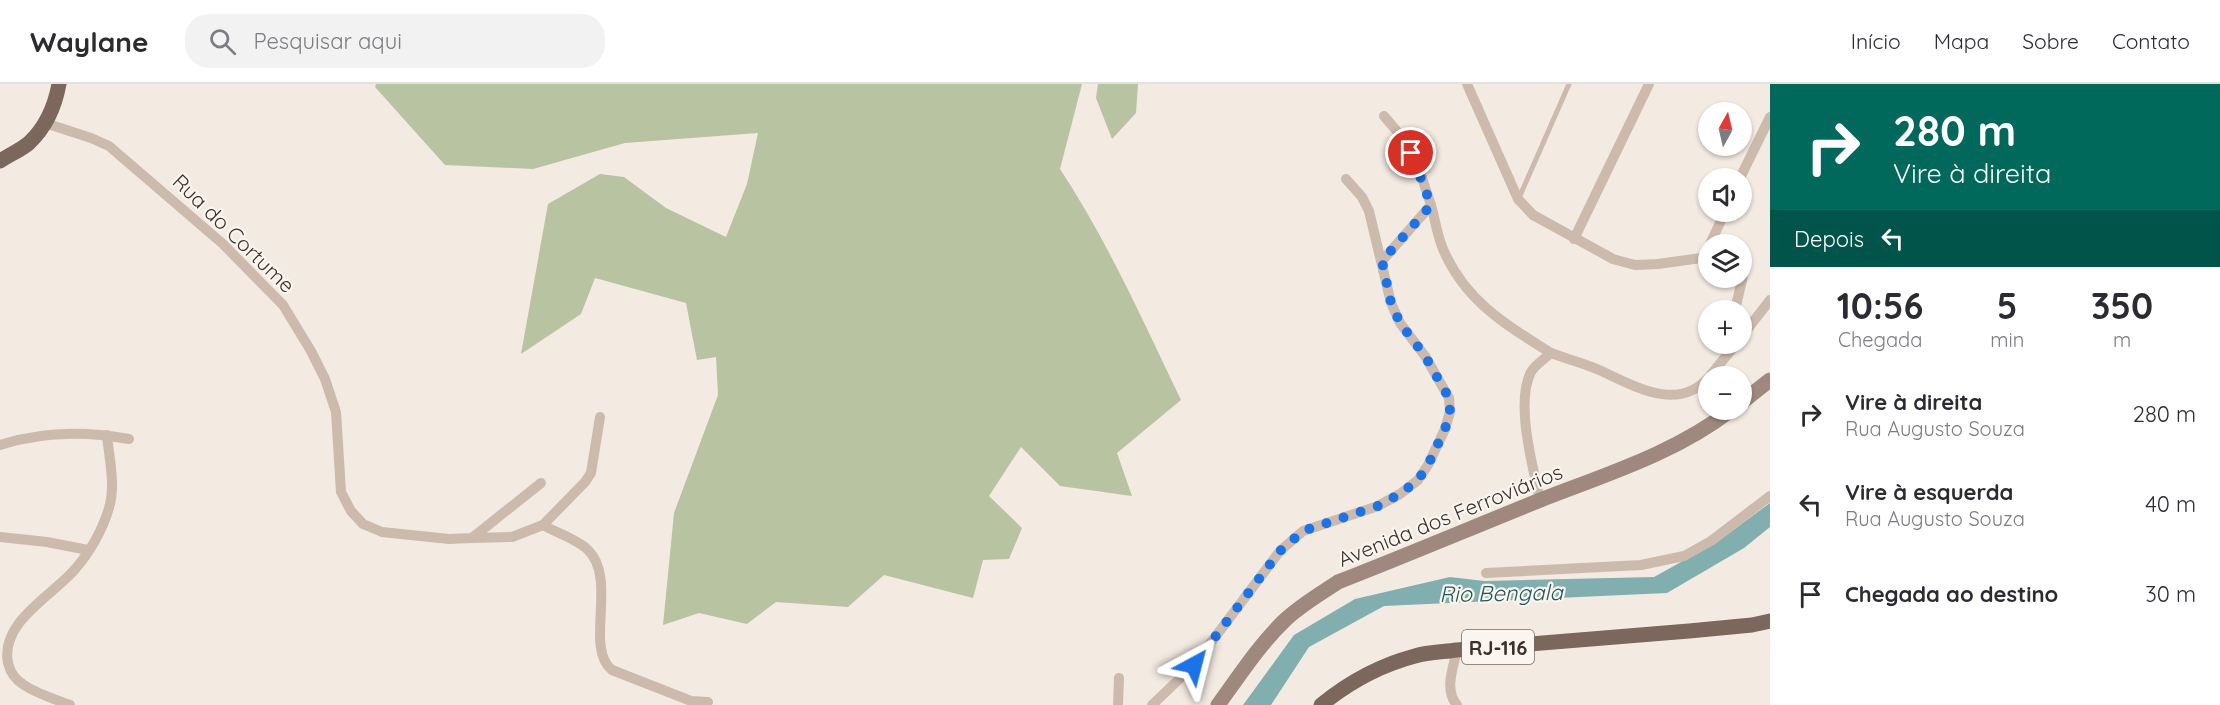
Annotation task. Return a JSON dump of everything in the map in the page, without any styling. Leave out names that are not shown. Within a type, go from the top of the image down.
[{"type":"main road","points":[[0,161],[28,144],[45,123],[59,84]]},
{"type":"main road","points":[[1752,394],[1770,380]]},
{"type":"main road","name":"Avenida dos Ferroviários","points":[[1218,705],[1285,620],[1308,601],[1338,582],[1540,500],[1603,478],[1661,452],[1717,420]]},
{"type":"main road","name":"RJ-116","points":[[1321,705],[1338,691],[1378,669],[1416,656],[1457,650],[1752,625],[1770,621]]},
{"type":"street","points":[[1467,84],[1518,199],[1533,215],[1613,259],[1635,265],[1658,264],[1698,256]]},
{"type":"street","points":[[1574,239],[1649,84]]},
{"type":"street","points":[[1384,116],[1406,142],[1417,164],[1443,249],[1456,274],[1473,297],[1494,316],[1551,353],[1596,369],[1638,388],[1656,394],[1678,395],[1698,387]]},
{"type":"street","points":[[1745,168],[1770,117]]},
{"type":"street","name":"Rua do Cortume","points":[[45,123],[109,146],[224,244],[283,305],[325,379],[336,412],[342,492],[351,511],[363,524],[382,532],[449,538],[512,537],[543,525],[591,473],[600,417]]},
{"type":"street","points":[[1152,705],[1187,674],[1280,551],[1292,539],[1303,531],[1378,506],[1400,494],[1418,480],[1428,465],[1445,429],[1450,412],[1449,398],[1425,356],[1400,323],[1391,303],[1369,212],[1362,197],[1346,179]]},
{"type":"street","points":[[1382,261],[1431,205]]},
{"type":"street","points":[[1752,323],[1770,300]]},
{"type":"street","points":[[1540,500],[1529,447],[1524,396],[1532,369],[1551,353]]},
{"type":"street","points":[[1725,359],[1726,354]]},
{"type":"street","points":[[1719,366],[1729,354]]},
{"type":"street","points":[[0,445],[22,438],[52,434],[107,435],[129,439]]},
{"type":"street","points":[[70,705],[23,685],[10,671],[5,653],[11,633],[17,625],[30,609],[75,570],[103,523],[110,506],[111,474],[107,435]]},
{"type":"street","points":[[472,538],[542,483]]},
{"type":"street","points":[[1486,573],[1641,565],[1684,556],[1711,542],[1770,496]]},
{"type":"street","points":[[543,525],[587,548],[597,561],[601,577],[601,651],[606,665],[612,670],[691,701],[708,702]]},
{"type":"street","points":[[0,537],[47,542],[88,550]]},
{"type":"street","points":[[1457,650],[1449,686],[1452,699],[1457,705]]},
{"type":"street","points":[[1118,705],[1119,678]]},
{"type":"lane","points":[[1518,199],[1569,84]]},
{"type":"green space","points":[[376,84],[1082,84],[1060,169],[1109,253],[1181,400],[1117,453],[1132,496],[1060,486],[1021,447],[989,496],[1022,528],[1009,559],[983,560],[973,598],[884,575],[848,607],[776,602],[747,624],[699,613],[663,625],[674,513],[718,395],[716,357],[697,360],[686,303],[595,278],[581,314],[521,354],[548,204],[600,174],[624,177],[666,208],[726,237],[747,184],[758,133],[625,143],[533,169],[445,165],[375,87]]},
{"type":"green space","points":[[1098,84],[1138,84],[1136,113],[1112,139],[1096,98]]},
{"type":"water","name":"Rio Bengala","points":[[1770,503],[1770,527],[1744,548],[1667,593],[1384,606],[1309,647],[1271,705],[1243,705],[1294,635],[1355,599],[1450,577],[1484,581],[1654,577],[1717,542]]},
{"type":"route","points":[[1194,665],[1280,551],[1292,539],[1303,531],[1378,506],[1400,494],[1418,480],[1428,465],[1445,429],[1450,412],[1449,398],[1425,356],[1400,323],[1391,303],[1382,261],[1431,205],[1411,153]]}]
